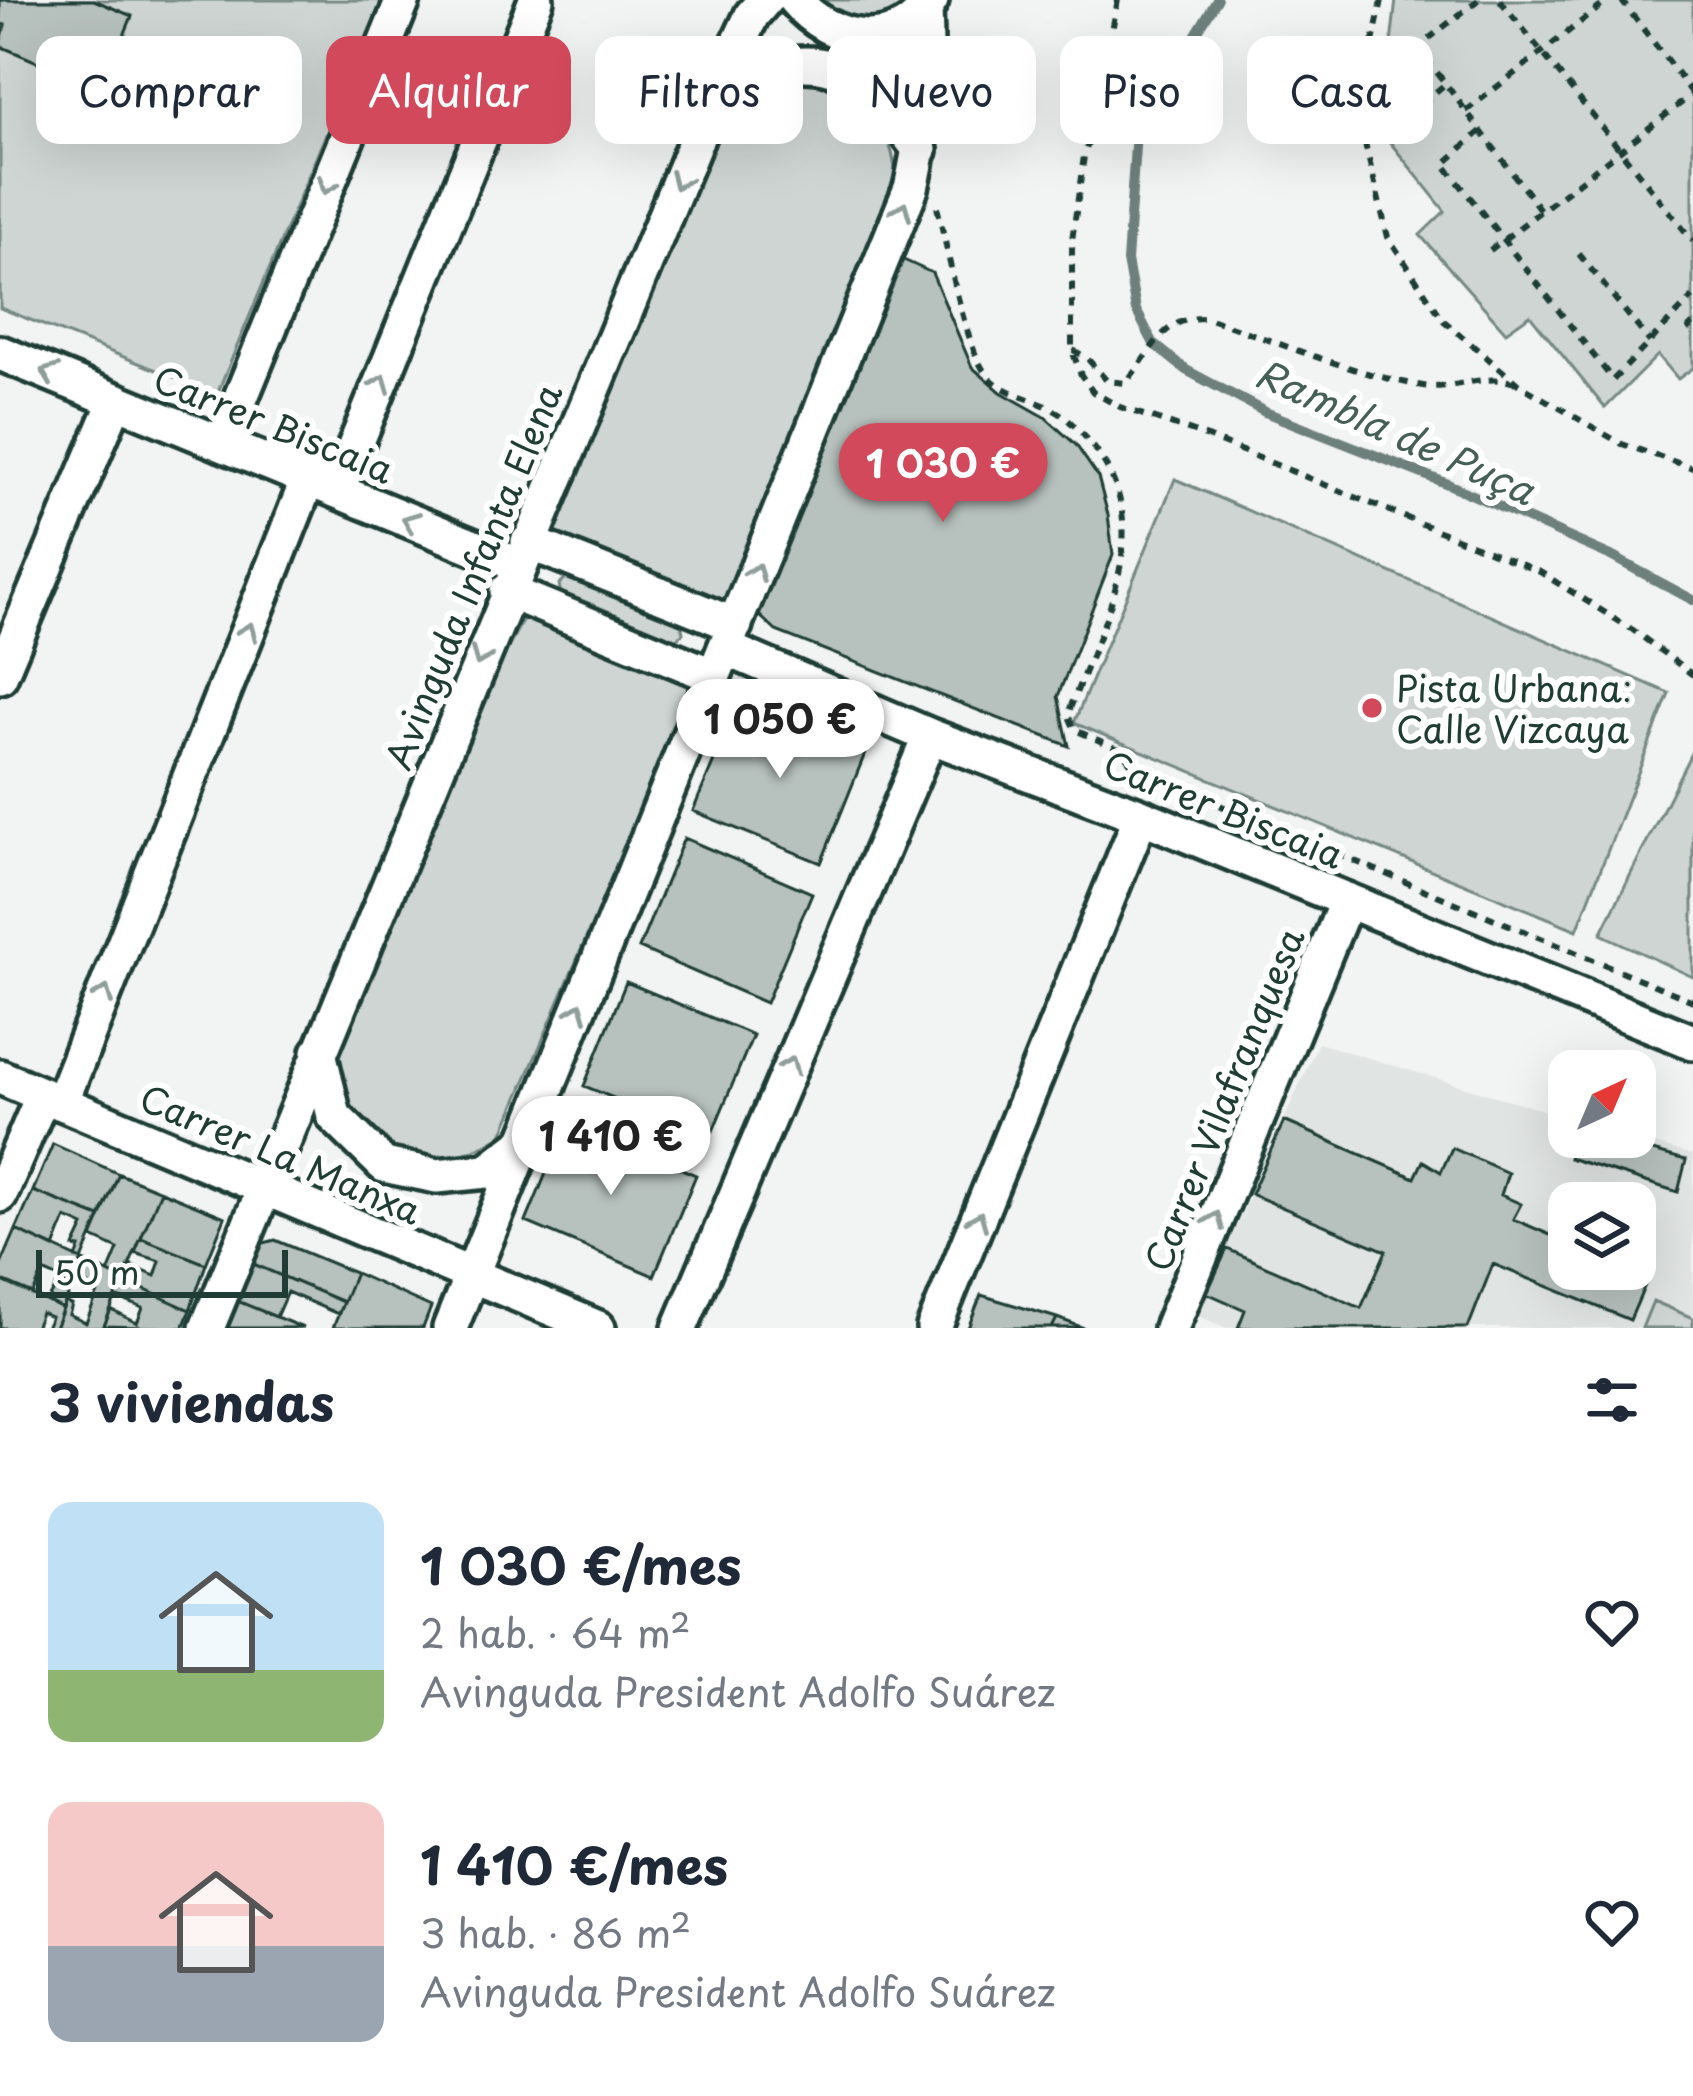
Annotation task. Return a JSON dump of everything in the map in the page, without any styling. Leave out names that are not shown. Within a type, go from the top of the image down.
[{"type":"street","points":[[222,444],[403,0]]},
{"type":"street","points":[[0,1195],[52,1099],[536,0]]},
{"type":"street","points":[[795,0],[812,20],[859,38],[884,35],[906,25],[928,5]]},
{"type":"street","name":"Avinguda Infanta Elena","points":[[740,36],[754,5]]},
{"type":"street","points":[[450,1328],[911,188],[920,150],[928,5]]},
{"type":"street","points":[[803,64],[824,65],[856,78],[920,150]]},
{"type":"street","name":"Avinguda Infanta Elena","points":[[207,1328],[694,144]]},
{"type":"street","name":"Carrer Biscaia","points":[[0,353],[518,566]]},
{"type":"street","points":[[0,676],[116,400]]},
{"type":"street","points":[[518,566],[725,650]]},
{"type":"street","points":[[518,566],[725,650]]},
{"type":"street","name":"Carrer Biscaia","points":[[725,650],[1693,1042]]},
{"type":"street","points":[[680,1328],[930,736]]},
{"type":"street","points":[[934,1328],[1141,816]]},
{"type":"street","name":"Carrer Vilafranquesa","points":[[1171,1328],[1347,899]]},
{"type":"street","points":[[319,1052],[334,1116],[384,1165],[437,1176],[487,1171],[525,1142]]},
{"type":"street","name":"Carrer La Manxa","points":[[0,1077],[598,1328]]},
{"type":"path","points":[[1118,0],[1108,80],[1084,156],[1072,240],[1072,350],[1093,392],[1120,407],[1200,434],[1540,572],[1592,602],[1692,674]]},
{"type":"path","points":[[1382,0],[1362,132],[1388,237],[1444,321],[1519,384],[1622,444],[1693,468]]},
{"type":"path","points":[[1478,0],[1418,47],[1540,211]]},
{"type":"path","points":[[1500,0],[1693,241]]},
{"type":"path","points":[[1466,111],[1610,0]]},
{"type":"path","points":[[1490,250],[1693,94],[1622,0]]},
{"type":"path","points":[[1433,94],[1445,84]]},
{"type":"path","points":[[1481,131],[1444,164],[1613,380],[1693,297]]},
{"type":"path","points":[[940,189],[937,207],[975,353],[988,376],[1060,412],[1088,438],[1112,476],[1122,510],[1124,563],[1068,714],[1075,730],[1121,750],[1138,772],[1693,1000]]},
{"type":"path","points":[[1579,254],[1650,342]]},
{"type":"path","points":[[1072,350],[1087,358],[1107,381],[1125,382],[1172,325],[1188,317],[1207,318],[1383,378],[1431,387],[1499,377],[1519,384]]},
{"type":"path","points":[[1693,324],[1689,328],[1693,334]]},
{"type":"shaded area","points":[[0,0],[382,0],[367,36],[326,36],[326,134],[217,394],[0,308]]},
{"type":"shaded area","points":[[818,0],[909,0],[887,15],[864,20],[840,14]]},
{"type":"shaded area","points":[[1396,0],[1693,0],[1693,368],[1678,379],[1658,355],[1605,408],[1530,315],[1506,332],[1420,235],[1445,211],[1391,144],[1433,144],[1433,36],[1392,36]]},
{"type":"shaded area","points":[[803,81],[827,86],[827,144],[889,144],[897,199],[736,595],[723,604],[556,538],[552,528],[708,144],[803,144]]},
{"type":"shaded area","name":"Pista Urbana: Calle Vizcaya","points":[[1175,479],[1669,693],[1577,930],[1074,723]]},
{"type":"shaded area","points":[[572,573],[680,616],[683,633],[671,644],[562,601],[559,584]]},
{"type":"shaded area","points":[[525,615],[682,677],[690,686],[689,697],[502,1135],[471,1151],[441,1158],[413,1156],[388,1147],[366,1130],[350,1107],[341,1078],[339,1043],[486,691]]},
{"type":"shaded area","points":[[1693,749],[1693,977],[1601,934]]},
{"type":"shaded area","points":[[1318,1043],[1548,1112],[1548,1158],[1656,1158],[1656,1144],[1693,1155],[1693,1328],[1226,1328],[1197,1315]]},
{"type":"shaded area","points":[[1653,1301],[1693,1318],[1693,1328],[1642,1328]]},
{"type":"building","points":[[0,0],[94,0],[132,16],[124,36],[36,36],[36,61],[0,46],[5,25],[0,24]]},
{"type":"building","points":[[895,256],[932,273],[972,367],[1001,392],[1045,417],[1076,445],[1098,477],[1113,555],[1058,696],[1069,746],[776,631],[756,612]]},
{"type":"building","points":[[740,699],[866,751],[821,863],[693,811]]},
{"type":"building","points":[[684,838],[812,893],[766,1003],[639,948]]},
{"type":"building","points":[[626,982],[753,1035],[710,1138],[584,1086]]},
{"type":"building","points":[[568,1120],[696,1175],[654,1276],[526,1222]]},
{"type":"building","points":[[1284,1121],[1415,1178],[1423,1161],[1441,1172],[1452,1148],[1508,1173],[1501,1195],[1521,1204],[1513,1219],[1548,1234],[1548,1286],[1493,1264],[1468,1328],[1238,1328],[1245,1310],[1207,1293],[1227,1249],[1361,1308],[1386,1251],[1251,1194]]},
{"type":"building","points":[[53,1144],[119,1174],[100,1217],[33,1191]]},
{"type":"building","points":[[1656,1152],[1686,1160],[1678,1192],[1569,1158],[1656,1158]]},
{"type":"building","points":[[119,1174],[161,1191],[123,1280],[108,1273],[118,1249],[92,1237]]},
{"type":"building","points":[[33,1191],[100,1217],[82,1260],[76,1258],[80,1248],[74,1247],[84,1226],[66,1218],[54,1248],[16,1230]]},
{"type":"building","points":[[161,1191],[225,1217],[206,1264],[141,1238]]},
{"type":"building","points":[[16,1230],[82,1260],[63,1309],[48,1301],[57,1285],[64,1288],[66,1281],[43,1271],[33,1294],[0,1280],[0,1267]]},
{"type":"building","points":[[141,1238],[206,1264],[190,1310],[123,1280],[130,1265],[155,1276],[160,1261],[135,1253]]},
{"type":"building","points":[[275,1240],[355,1273],[343,1302],[251,1263],[256,1245]]},
{"type":"building","points":[[82,1260],[123,1280],[103,1328],[55,1328],[65,1302],[72,1305],[69,1315],[86,1323],[99,1290],[76,1280]]},
{"type":"building","points":[[251,1263],[343,1302],[338,1314],[287,1292],[276,1317],[235,1300]]},
{"type":"building","points":[[355,1273],[431,1307],[423,1328],[333,1328]]},
{"type":"building","points":[[0,1280],[63,1309],[55,1328],[46,1328],[51,1317],[41,1313],[35,1328],[0,1328]]},
{"type":"building","points":[[123,1280],[190,1310],[183,1328],[104,1326],[111,1310],[137,1323],[143,1308],[116,1297]]},
{"type":"building","points":[[1557,1290],[1643,1290],[1630,1320]]},
{"type":"building","points":[[981,1295],[1057,1318],[1052,1328],[968,1328]]},
{"type":"building","points":[[235,1300],[303,1328],[226,1328]]},
{"type":"building","points":[[1057,1318],[1084,1328],[1052,1328]]},
{"type":"waterway","name":"Rambla de Puça","points":[[1217,0],[1136,132],[1127,261],[1136,310],[1154,344],[1186,370],[1265,412],[1448,484],[1609,555],[1693,600]]},
{"type":"place","name":"Pista Urbana: Calle Vizcaya","points":[[1372,708]]}]
